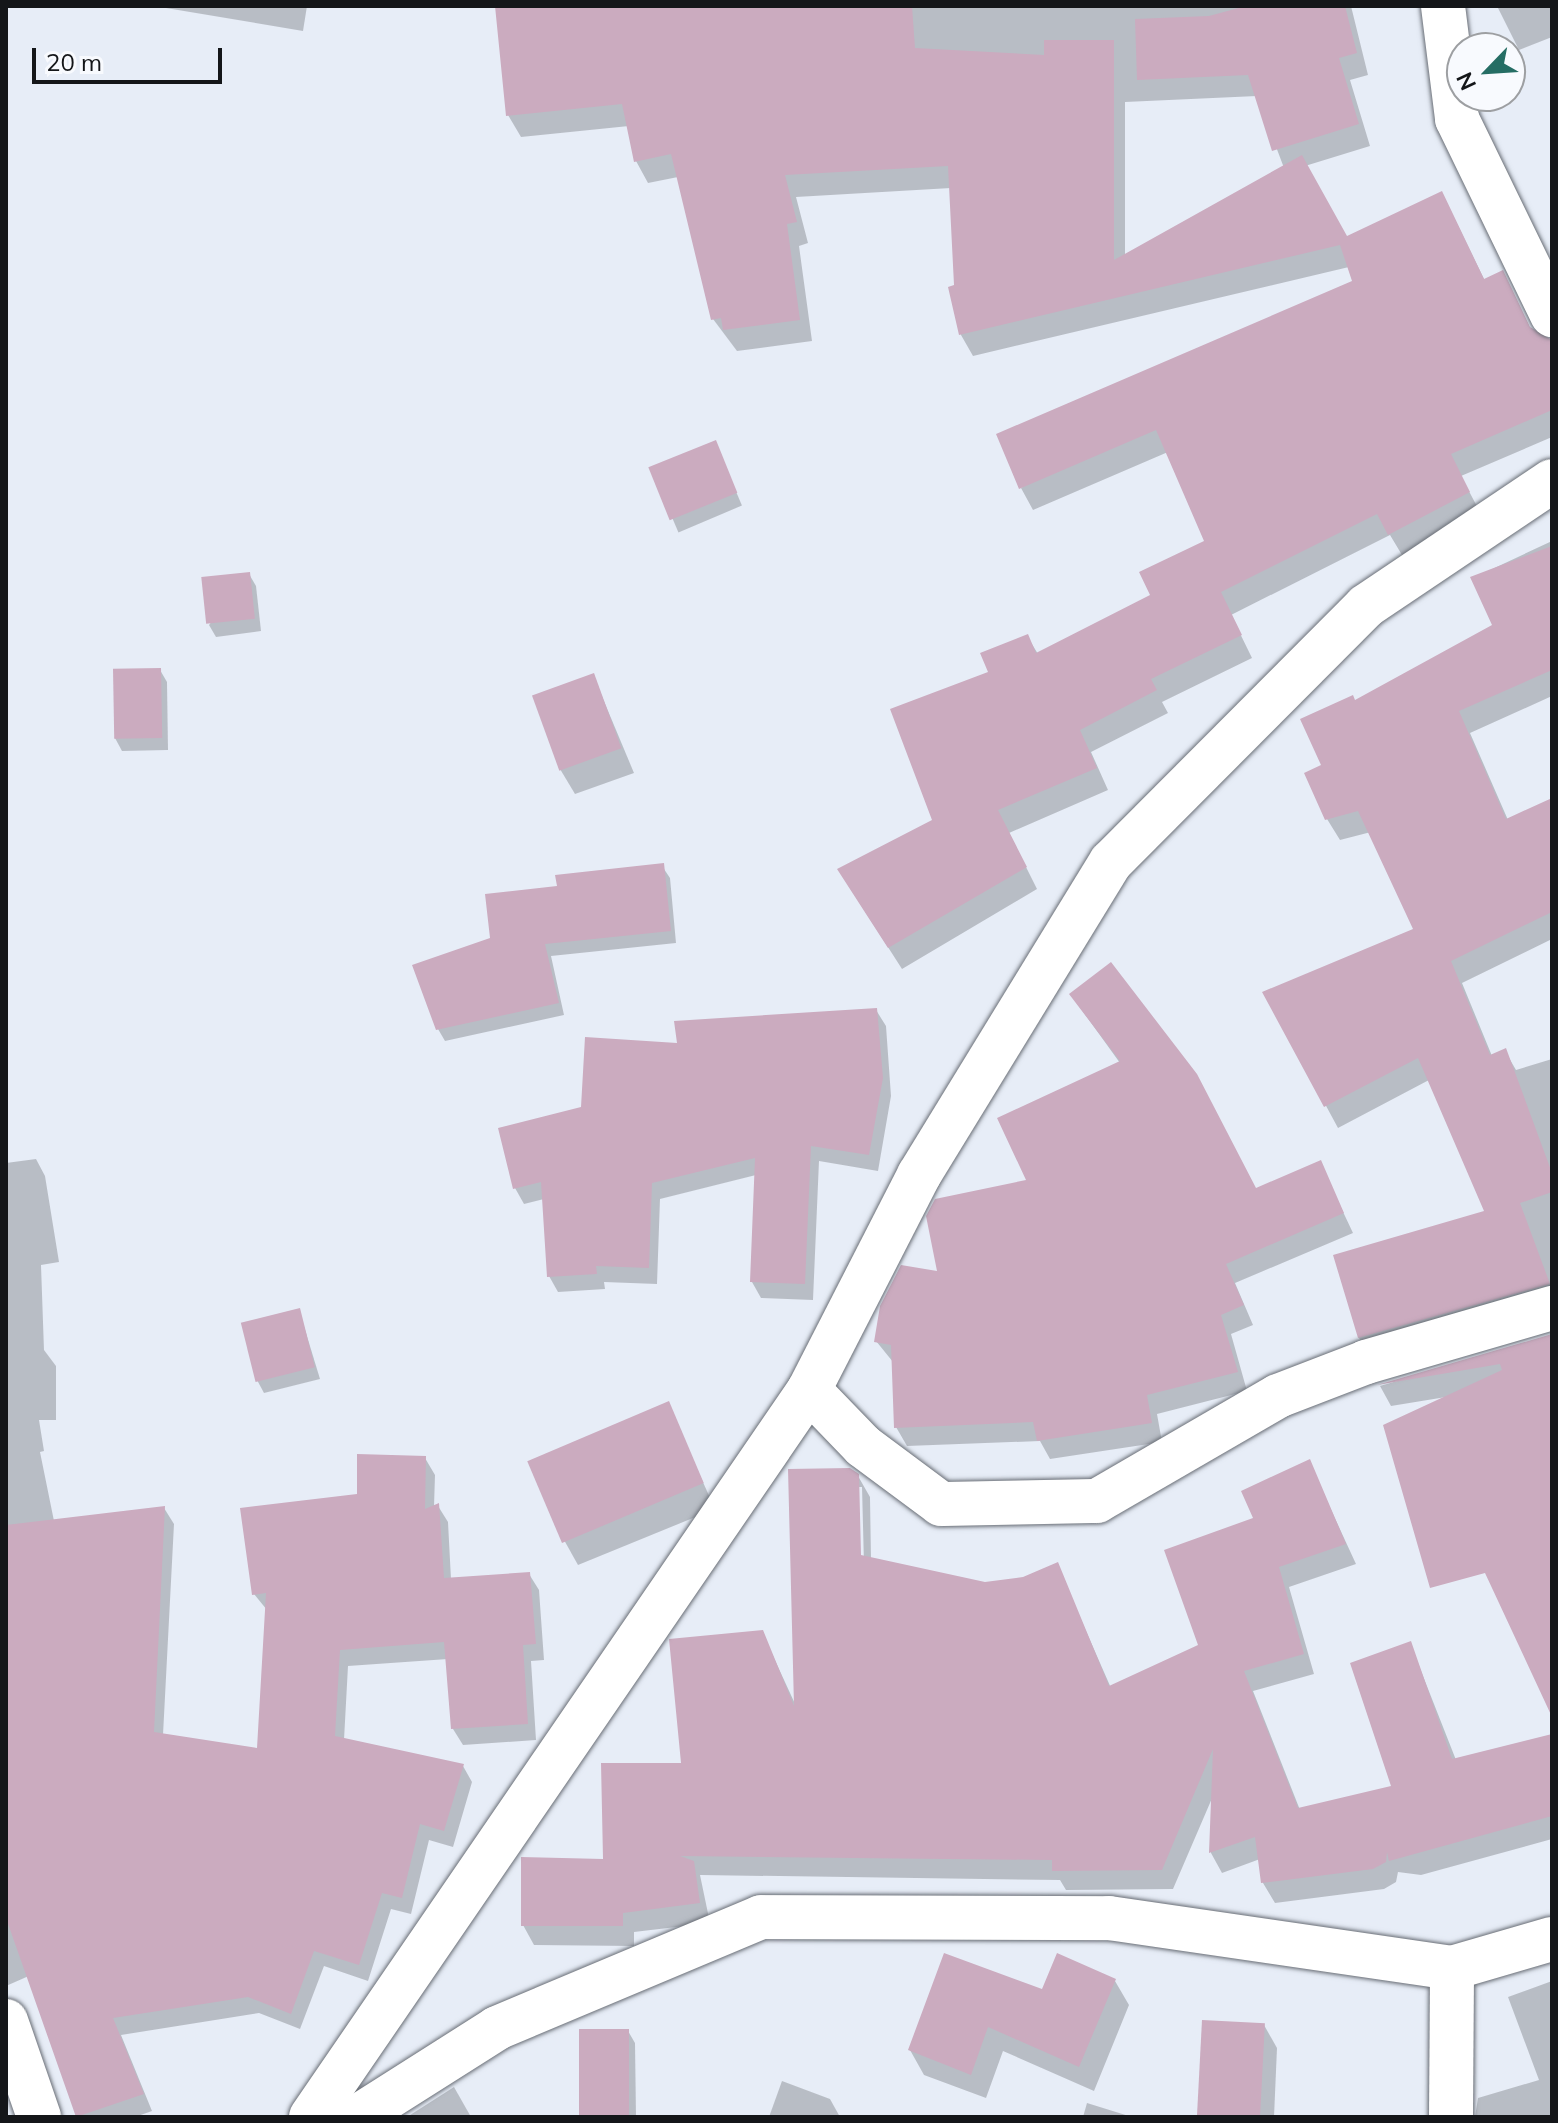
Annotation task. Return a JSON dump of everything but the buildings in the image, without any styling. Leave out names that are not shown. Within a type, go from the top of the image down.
[{"type":"street","points":[[1443,6],[1457,119],[1552,315]]},
{"type":"street","points":[[311,2117],[809,1390],[919,1175],[1111,862],[1366,606],[1552,481]]},
{"type":"street","points":[[809,1390],[863,1446],[941,1504],[1097,1501],[1278,1396],[1366,1362],[1552,1308]]},
{"type":"street","points":[[357,2117],[497,2028],[761,1917],[1109,1918],[1452,1968],[1552,1939]]},
{"type":"street","points":[[1451,2117],[1452,1968]]},
{"type":"street","points":[[6,2021],[39,2117]]}]
